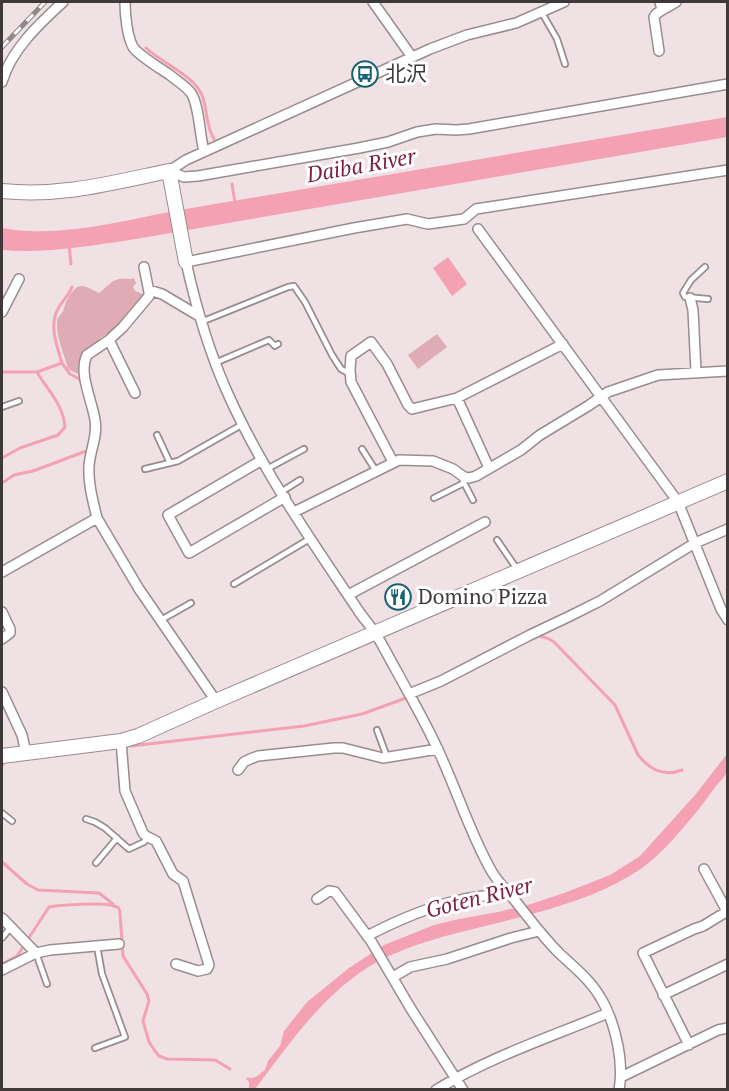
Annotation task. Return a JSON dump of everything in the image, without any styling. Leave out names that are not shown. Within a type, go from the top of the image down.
[{"type":"street","points":[[2,82],[7,66],[20,48],[63,2]]},
{"type":"street","points":[[124,2],[130,38],[135,49],[181,84],[193,97],[204,152]]},
{"type":"street","points":[[373,2],[412,57]]},
{"type":"street","points":[[564,2],[516,23],[467,35],[412,57],[177,164],[170,177],[185,260],[200,319],[228,394],[283,495],[375,633],[409,694],[438,749],[477,842],[493,873],[537,929],[595,989],[608,1013],[620,1056],[619,1089]]},
{"type":"street","points":[[659,51],[654,17],[661,6],[676,2]]},
{"type":"street","points":[[2,191],[50,192],[170,177],[198,176],[359,148],[427,130],[469,129],[728,84]]},
{"type":"street","points":[[185,260],[407,219],[428,225],[464,219],[476,209],[728,170]]},
{"type":"street","points":[[478,229],[678,502],[721,609],[728,620]]},
{"type":"street","points":[[144,267],[149,296],[123,327],[87,355],[84,361],[83,368],[96,433],[89,464],[91,495],[96,518],[120,559],[216,701]]},
{"type":"street","points":[[2,312],[19,279]]},
{"type":"street","points":[[149,290],[162,294],[200,319]]},
{"type":"street","points":[[690,298],[693,310],[696,372]]},
{"type":"street","points":[[109,340],[135,393]]},
{"type":"street","points":[[393,462],[351,382],[351,356],[371,342],[387,364],[412,409],[458,398],[563,344]]},
{"type":"street","points":[[294,512],[399,460],[433,461],[453,469],[464,480],[476,476],[521,450],[540,435],[608,392],[658,375],[728,370]]},
{"type":"street","points":[[458,398],[489,468]]},
{"type":"street","points":[[265,465],[168,515],[189,553],[283,495]]},
{"type":"street","points":[[2,756],[121,741],[138,736],[728,481]]},
{"type":"street","points":[[2,572],[96,518]]},
{"type":"street","points":[[348,595],[484,522]]},
{"type":"street","points":[[409,694],[441,681],[600,601],[695,543],[728,529]]},
{"type":"street","points":[[2,612],[10,633],[2,639]]},
{"type":"street","points":[[2,692],[22,735],[26,753]]},
{"type":"street","points":[[121,741],[125,791],[143,833],[156,841],[172,874],[183,881],[209,965],[207,969],[198,971],[176,964]]},
{"type":"street","points":[[238,770],[244,762],[258,756],[334,748],[387,757],[438,749]]},
{"type":"street","points":[[689,1045],[644,953],[694,928],[703,926],[727,912],[704,870]]},
{"type":"street","points":[[317,899],[329,891],[334,892],[369,938],[411,1009],[463,1089]]},
{"type":"street","points":[[369,938],[404,918],[437,906],[461,900],[510,895]]},
{"type":"street","points":[[2,918],[36,953]]},
{"type":"street","points":[[392,975],[410,967],[447,959],[537,929]]},
{"type":"street","points":[[2,970],[36,953],[119,944]]},
{"type":"street","points":[[663,995],[728,964]]},
{"type":"street","points":[[436,1089],[456,1077],[503,1056],[608,1013]]},
{"type":"street","points":[[621,1077],[718,1029],[728,1028]]},
{"type":"lane","points":[[546,8],[566,64]]},
{"type":"lane","points":[[705,267],[687,285],[683,293],[685,297],[708,299]]},
{"type":"lane","points":[[200,319],[294,286],[341,369],[350,374]]},
{"type":"lane","points":[[215,363],[269,340],[275,346],[278,344]]},
{"type":"lane","points":[[2,406],[19,401]]},
{"type":"lane","points":[[145,469],[178,460],[243,424]]},
{"type":"lane","points":[[157,435],[170,463]]},
{"type":"lane","points":[[265,465],[304,449]]},
{"type":"lane","points":[[363,449],[376,471]]},
{"type":"lane","points":[[283,495],[300,480]]},
{"type":"lane","points":[[434,498],[464,480],[473,500]]},
{"type":"lane","points":[[234,584],[311,538]]},
{"type":"lane","points":[[497,540],[519,571]]},
{"type":"lane","points":[[161,620],[190,603]]},
{"type":"lane","points":[[377,730],[387,757]]},
{"type":"lane","points":[[2,813],[12,821]]},
{"type":"lane","points":[[87,819],[105,828],[129,849],[144,842],[148,837]]},
{"type":"lane","points":[[96,863],[117,838]]},
{"type":"lane","points":[[2,938],[11,927]]},
{"type":"lane","points":[[95,1048],[125,1037],[102,974],[97,946]]},
{"type":"lane","points":[[36,953],[47,984]]},
{"type":"shaded area","points":[[727,117],[727,137],[130,240],[50,250],[2,250],[2,228],[48,231],[86,228]]},
{"type":"shaded area","points":[[448,257],[467,284],[452,296],[433,268]]},
{"type":"shaded area","points":[[134,278],[136,283],[133,287],[135,291],[143,294],[143,298],[121,325],[86,350],[81,358],[80,375],[68,369],[59,340],[57,323],[72,292],[82,286],[99,293],[116,280]]},
{"type":"shaded area","points":[[437,334],[447,347],[418,369],[408,355]]},
{"type":"shaded area","points":[[727,754],[728,768],[725,776],[675,837],[639,870],[603,890],[565,904],[430,941],[377,962],[358,974],[325,1003],[295,1036],[255,1089],[249,1089],[249,1082],[246,1079],[256,1077],[265,1070],[268,1061],[280,1046],[284,1031],[307,1002],[349,968],[384,945],[434,925],[531,904],[610,875],[640,856],[695,795]]},
{"type":"waterway","points":[[146,48],[197,86],[214,139]]},
{"type":"waterway","points":[[232,184],[235,203]]},
{"type":"waterway","points":[[69,245],[71,264]]},
{"type":"waterway","points":[[2,458],[20,448],[58,435],[65,427],[58,404],[37,372],[62,363],[54,335],[54,321],[59,307],[72,287]]},
{"type":"waterway","points":[[62,363],[70,374],[83,381]]},
{"type":"waterway","points":[[2,372],[37,372]]},
{"type":"waterway","points":[[2,483],[14,475],[33,471],[89,450]]},
{"type":"waterway","points":[[538,635],[554,642],[615,705],[642,760],[652,768],[663,772],[682,770]]},
{"type":"waterway","points":[[131,746],[304,726],[362,714],[406,698]]},
{"type":"waterway","points":[[2,862],[27,884],[38,890],[99,893],[113,904]]},
{"type":"waterway","points":[[2,964],[17,956],[49,907],[93,904],[117,907],[120,913],[123,956],[149,1001],[143,1021],[149,1042],[155,1051],[159,1056],[167,1059],[215,1060],[230,1069]]},
{"type":"railway","points":[[2,47],[45,2]]},
{"type":"place","name":"北沢","points":[[365,74]]},
{"type":"place","name":"Domino Pizza","points":[[398,597]]},
{"type":"water label","name":"Daiba River","points":[[361,165]]},
{"type":"water label","name":"Goten River","points":[[479,897]]}]
